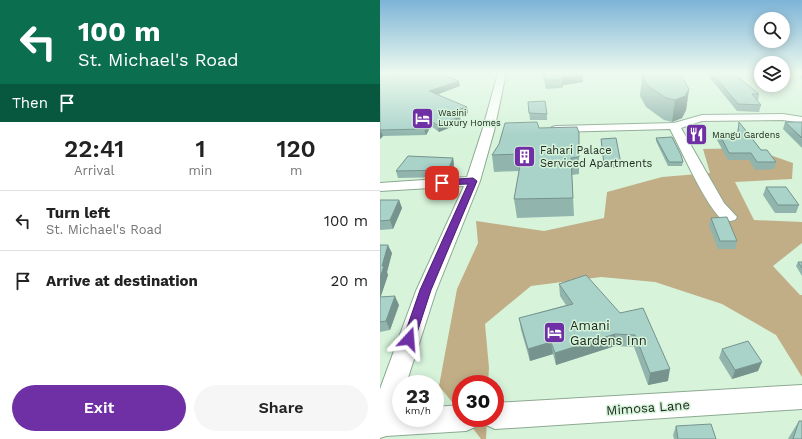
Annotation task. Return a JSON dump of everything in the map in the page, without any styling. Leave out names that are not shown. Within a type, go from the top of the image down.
[{"type":"street","points":[[452,419],[380,424],[426,290],[496,130],[500,93]]},
{"type":"street","points":[[541,130],[674,126],[682,125],[692,119],[726,117],[783,117],[802,120]]},
{"type":"street","points":[[674,126],[718,205],[729,216]]},
{"type":"street","points":[[380,187],[473,181]]},
{"type":"street","name":"Mimosa Lane","points":[[504,415],[802,397]]},
{"type":"shaded area","points":[[750,148],[793,163],[792,179],[735,182],[754,220],[802,222],[802,243],[773,266],[800,295],[802,295],[802,377],[776,335],[722,304],[655,282],[601,277],[531,286],[485,324],[489,375],[452,375],[452,402],[444,392],[444,375],[441,375],[457,289],[478,243],[476,221],[544,231],[604,218],[607,192],[662,177],[710,173],[703,149]]},
{"type":"shaded area","points":[[472,427],[487,427],[486,439],[481,439]]},
{"type":"building","points":[[380,93],[435,93],[467,107],[446,113],[460,117],[437,125],[430,120],[424,129],[380,130]]},
{"type":"building","points":[[659,93],[686,93],[685,96],[675,100],[666,98]]},
{"type":"building","points":[[729,93],[758,93],[752,94],[761,105],[738,104]]},
{"type":"building","points":[[545,101],[547,114],[529,113],[528,102]]},
{"type":"building","points":[[537,122],[539,128],[577,127],[579,133],[579,157],[571,158],[573,198],[514,199],[522,154],[492,155],[499,144],[505,123]]},
{"type":"building","points":[[739,122],[761,150],[767,150],[776,162],[757,162],[751,153],[729,153],[719,133],[738,133]]},
{"type":"building","points":[[785,122],[802,122],[802,138]]},
{"type":"building","points":[[672,137],[683,162],[669,162],[656,138]]},
{"type":"building","points":[[616,138],[621,164],[604,164],[601,139]]},
{"type":"building","points":[[408,156],[453,158],[448,170],[396,171]]},
{"type":"building","points":[[766,187],[786,187],[799,205],[778,205]]},
{"type":"building","points":[[380,200],[399,200],[390,220],[380,221]]},
{"type":"building","points":[[727,217],[737,241],[720,241],[711,218]]},
{"type":"building","points":[[380,245],[388,245],[382,266],[384,266],[380,277]]},
{"type":"building","points":[[798,262],[802,262],[802,268]]},
{"type":"building","points":[[586,275],[620,313],[643,308],[670,369],[650,373],[635,335],[615,334],[555,353],[551,342],[528,349],[519,318],[573,304],[559,284]]},
{"type":"building","points":[[395,296],[386,321],[380,322],[380,297]]},
{"type":"building","points":[[748,341],[762,362],[735,370],[722,349]]},
{"type":"building","points":[[799,421],[802,421],[802,439],[793,439]]},
{"type":"building","points":[[711,424],[716,439],[678,439],[676,426]]},
{"type":"place","name":"Wasini Luxury Homes","points":[[423,118]]},
{"type":"place","name":"Mangu Gardens","points":[[696,135]]},
{"type":"place","name":"Fahari Palace Serviced Apartments","points":[[524,156]]},
{"type":"place","name":"Amani Gardens Inn","points":[[555,332]]},
{"type":"route","points":[[409,339],[426,290],[473,181],[442,183]]}]
